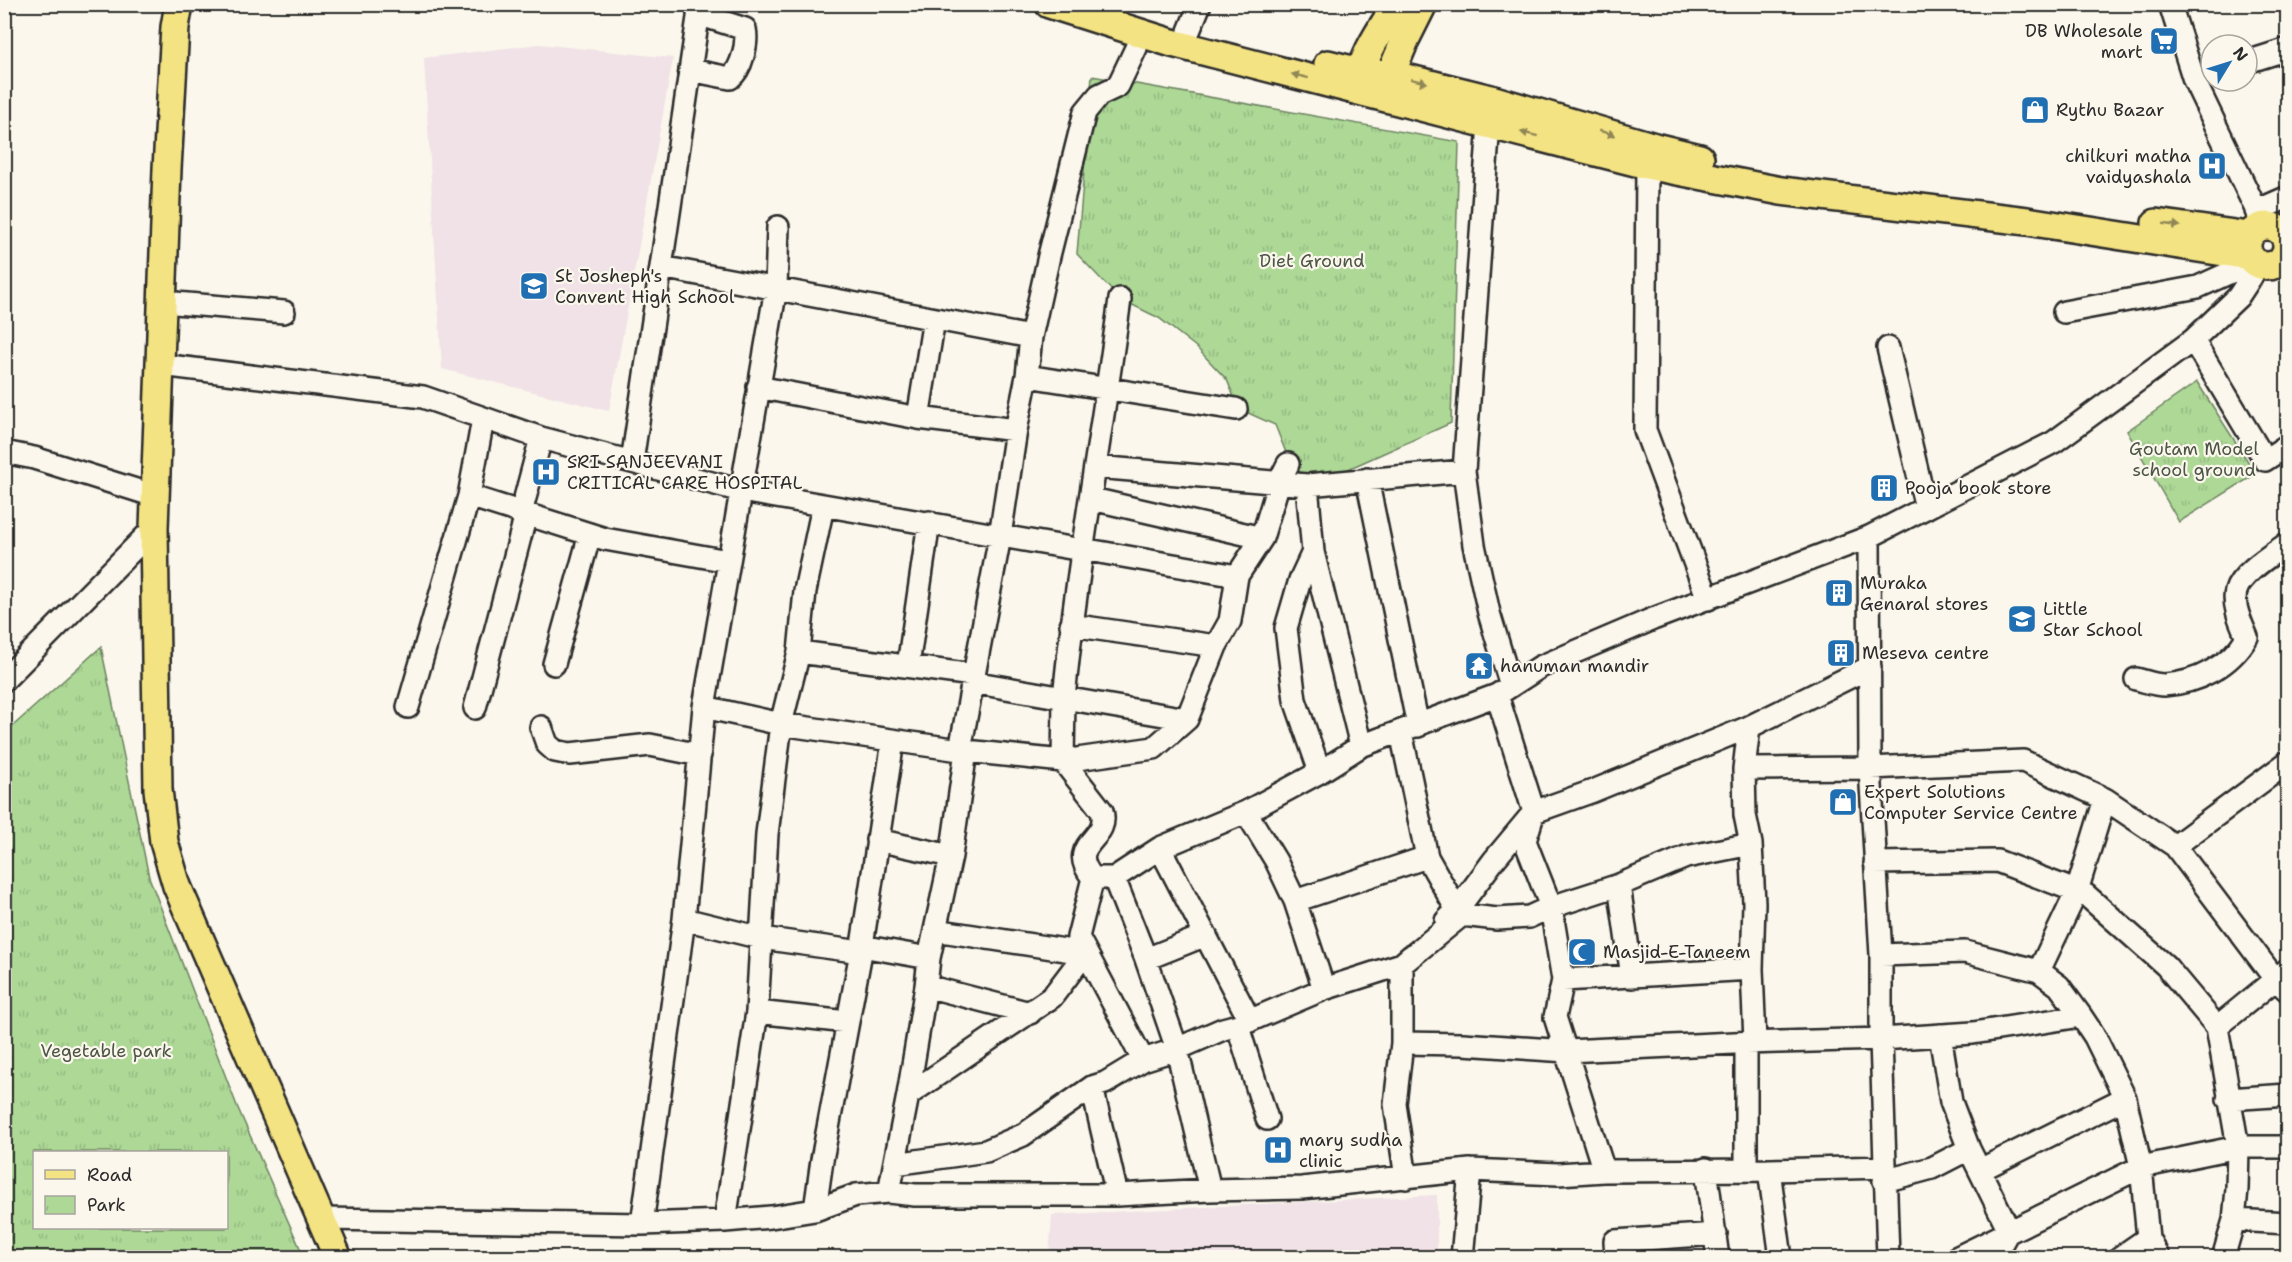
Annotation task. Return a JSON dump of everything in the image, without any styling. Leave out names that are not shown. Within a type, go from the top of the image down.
[{"type":"main road","points":[[1049,4],[1198,50],[1372,83]]},
{"type":"main road","points":[[1372,83],[1373,43],[1397,4]]},
{"type":"main road","points":[[1372,83],[1424,4]]},
{"type":"main road","points":[[1101,5],[1372,83],[1490,112],[1783,177],[2024,204],[2267,251]]},
{"type":"main road","points":[[176,12],[167,169],[154,528],[158,789],[164,842],[177,886],[338,1257]]},
{"type":"main road","points":[[1490,112],[1647,165],[1781,191],[2267,251]]},
{"type":"street","points":[[1189,31],[1200,4]]},
{"type":"street","points":[[2170,4],[2199,68]]},
{"type":"street","points":[[632,462],[699,9],[746,29],[747,37],[737,72],[730,78],[690,70]]},
{"type":"street","points":[[889,1192],[908,1095],[929,958],[951,856],[972,678],[1000,536],[1016,430],[1028,376],[1031,338],[1085,112],[1099,95],[1118,86],[1140,33]]},
{"type":"street","points":[[2259,58],[2288,49]]},
{"type":"street","points":[[2209,93],[2267,251]]},
{"type":"street","points":[[1490,112],[1464,471],[1474,545],[1504,690],[1534,812],[1525,841],[1551,907],[1563,980],[1555,1017],[1568,1051],[1604,1171]]},
{"type":"street","points":[[1647,165],[1645,430],[1708,599]]},
{"type":"street","points":[[908,1095],[1052,998],[1077,964],[1078,944],[1103,878],[1160,848],[1246,812],[1320,772],[1361,746],[1410,729],[1504,690],[1540,667],[1653,619],[1869,537],[2054,442],[2193,340],[2238,297],[2267,251],[2288,197]]},
{"type":"street","points":[[642,1224],[684,919],[704,707],[776,288],[778,226]]},
{"type":"street","points":[[2064,312],[2198,286],[2267,251]]},
{"type":"street","points":[[661,267],[1031,338]]},
{"type":"street","points":[[1120,298],[1092,499],[1071,625],[1064,698],[1063,762],[1102,811],[1104,819],[1101,828],[1085,847],[1086,869],[1103,878],[1146,959],[1178,1049],[1210,1190]]},
{"type":"street","points":[[163,302],[284,312]]},
{"type":"street","points":[[918,418],[934,319]]},
{"type":"street","points":[[2193,340],[2265,460],[2288,444]]},
{"type":"street","points":[[1888,348],[1926,508]]},
{"type":"street","points":[[161,365],[423,397],[541,438],[742,491],[1237,576]]},
{"type":"street","points":[[1028,376],[1236,409]]},
{"type":"street","points":[[758,387],[918,418],[1016,430]]},
{"type":"street","points":[[408,706],[469,496],[483,419]]},
{"type":"street","points":[[475,708],[524,522],[521,513],[541,438]]},
{"type":"street","points":[[4,452],[34,458],[155,496]]},
{"type":"street","points":[[1096,467],[1283,473],[1307,485],[1464,471]]},
{"type":"street","points":[[704,707],[781,724],[893,741],[1063,762],[1154,748],[1187,719],[1216,646],[1230,621],[1237,576],[1262,538],[1283,473]]},
{"type":"street","points":[[1367,478],[1410,729],[1427,857],[1457,910]]},
{"type":"street","points":[[1307,485],[1313,552],[1361,746]]},
{"type":"street","points":[[469,496],[605,539],[728,561]]},
{"type":"street","points":[[1092,499],[1262,538]]},
{"type":"street","points":[[725,1221],[757,1012],[767,834],[781,724],[799,652],[805,591],[823,506]]},
{"type":"street","points":[[908,666],[929,522]]},
{"type":"street","points":[[4,680],[154,528]]},
{"type":"street","points":[[554,664],[590,534]]},
{"type":"street","points":[[1869,537],[1870,768],[1881,956],[1884,1174],[1888,1257]]},
{"type":"street","points":[[2136,679],[2162,685],[2192,680],[2225,663],[2240,649],[2247,637],[2238,614],[2236,592],[2247,575],[2288,543]]},
{"type":"street","points":[[1313,552],[1300,580],[1286,628],[1295,700],[1320,772]]},
{"type":"street","points":[[1071,625],[1216,646]]},
{"type":"street","points":[[799,652],[908,666],[1064,698],[1187,719]]},
{"type":"street","points":[[1406,1178],[1395,1104],[1402,1043],[1402,964],[1457,910],[1534,812],[1593,791],[1749,728],[1870,667]]},
{"type":"street","points":[[542,727],[547,744],[555,752],[570,754],[650,745],[700,755]]},
{"type":"street","points":[[1746,1170],[1754,903],[1751,844],[1745,815],[1744,769],[1749,728]]},
{"type":"street","points":[[815,1210],[861,952],[893,741]]},
{"type":"street","points":[[1744,769],[1870,768],[2023,761],[2105,799],[2175,846],[2283,980],[2217,1027]]},
{"type":"street","points":[[2175,846],[2288,762]]},
{"type":"street","points":[[2039,971],[2077,891],[2105,799]]},
{"type":"street","points":[[1246,812],[1276,861],[1295,901],[1324,989]]},
{"type":"street","points":[[877,840],[951,856]]},
{"type":"street","points":[[895,1164],[986,1151],[1023,1135],[1092,1087],[1105,1083],[1143,1060],[1178,1049],[1324,989],[1402,964],[1462,915],[1497,919],[1528,917],[1551,907],[1619,885],[1686,857],[1751,844]]},
{"type":"street","points":[[1160,848],[1206,935],[1246,1022]]},
{"type":"street","points":[[1295,901],[1427,857]]},
{"type":"street","points":[[1875,863],[1997,861],[2086,895],[2166,966],[2217,1027],[2238,1147],[2234,1220],[2223,1257]]},
{"type":"street","points":[[1619,885],[1632,977]]},
{"type":"street","points":[[684,919],[761,938],[861,952],[867,947],[929,958]]},
{"type":"street","points":[[935,930],[1078,944]]},
{"type":"street","points":[[1146,959],[1206,935]]},
{"type":"street","points":[[1078,944],[1143,1060]]},
{"type":"street","points":[[1881,956],[1965,952],[2039,971],[2059,986],[2095,1037],[2125,1098],[2141,1167],[2148,1238],[2159,1257]]},
{"type":"street","points":[[1563,980],[1752,969]]},
{"type":"street","points":[[926,986],[1030,1013]]},
{"type":"street","points":[[757,1012],[847,1022]]},
{"type":"street","points":[[1402,1043],[1463,1044],[1568,1051],[1881,1039],[1973,1033],[2081,1016]]},
{"type":"street","points":[[1246,1022],[1238,1028],[1267,1119]]},
{"type":"street","points":[[1940,1035],[1951,1101],[1969,1149],[2009,1230]]},
{"type":"street","points":[[1092,1087],[1117,1194]]},
{"type":"street","points":[[2228,1099],[2288,1095]]},
{"type":"street","points":[[1980,1170],[2125,1098]]},
{"type":"street","points":[[1956,1257],[2141,1167],[2238,1147],[2288,1147]]},
{"type":"street","points":[[322,1219],[642,1224],[725,1221],[771,1218],[815,1210],[856,1195],[889,1192],[915,1195],[1117,1194],[1302,1188],[1470,1170],[1557,1174],[1706,1169],[1884,1174],[1932,1168],[1969,1149]]},
{"type":"street","points":[[1706,1169],[1718,1257]]},
{"type":"street","points":[[1462,1257],[1470,1170]]},
{"type":"street","points":[[1769,1170],[1781,1257]]},
{"type":"street","points":[[2234,1220],[2288,1223]]},
{"type":"street","points":[[2001,1257],[1998,1250],[2009,1230]]},
{"type":"street","points":[[1616,1257],[1615,1240],[1716,1234]]},
{"type":"street","points":[[2118,1257],[2148,1238]]},
{"type":"shaded area","name":"St Josheph's Convent High School","points":[[539,44],[673,58],[609,411],[442,369],[424,58]]},
{"type":"shaded area","points":[[1437,1195],[1437,1257],[1049,1257],[1052,1215]]},
{"type":"green space","name":"Diet Ground","points":[[1092,76],[1459,142],[1451,423],[1346,470],[1309,482],[1289,460],[1275,425],[1239,409],[1227,380],[1196,347],[1159,318],[1120,299],[1077,254]]},
{"type":"green space","name":"Goutam Model school ground","points":[[2197,382],[2256,474],[2179,522],[2127,431]]},
{"type":"green space","name":"Vegetable park","points":[[101,647],[149,877],[237,1106],[304,1257],[5,1257],[5,733]]},
{"type":"place","name":"DB Wholesale mart","points":[[2164,41]]},
{"type":"place","name":"Rythu Bazar","points":[[2035,110]]},
{"type":"place","name":"chilkuri matha vaidyashala","points":[[2212,166]]},
{"type":"place","name":"St Josheph's Convent High School","points":[[534,286]]},
{"type":"place","name":"SRI SANJEEVANI CRITICAL CARE HOSPITAL","points":[[546,472]]},
{"type":"place","name":"Pooja book store","points":[[1884,488]]},
{"type":"place","name":"Muraka Genaral stores","points":[[1839,593]]},
{"type":"place","name":"Little Star School","points":[[2022,619]]},
{"type":"place","name":"Meseva centre","points":[[1841,653]]},
{"type":"place","name":"hanuman mandir","points":[[1479,666]]},
{"type":"place","name":"Expert Solutions Computer Service Centre","points":[[1843,802]]},
{"type":"place","name":"Masjid-E-Taneem","points":[[1582,952]]},
{"type":"place","name":"mary sudha clinic","points":[[1278,1150]]}]
